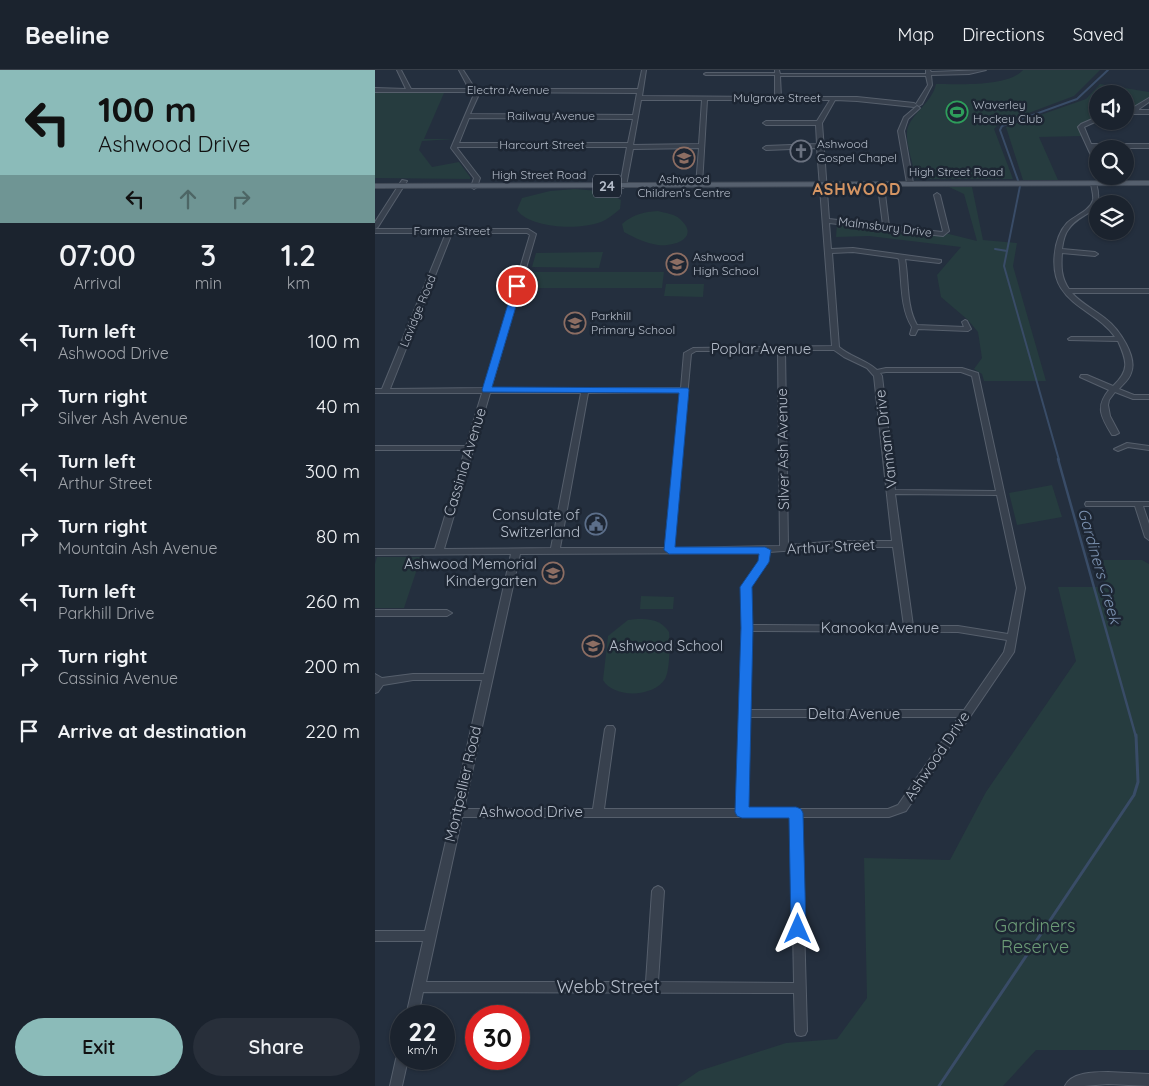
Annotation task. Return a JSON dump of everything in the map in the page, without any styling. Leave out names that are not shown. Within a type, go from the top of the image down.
[{"type":"main road","name":"High Street Road","points":[[375,181],[475,184],[1089,183]]},
{"type":"main road","name":"High Street Road","points":[[1134,182],[1149,183]]},
{"type":"main road","name":"High Street Road","points":[[375,186],[403,183]]},
{"type":"street","points":[[399,70],[409,90]]},
{"type":"street","points":[[461,70],[471,87],[469,90]]},
{"type":"street","points":[[623,184],[644,70]]},
{"type":"street","points":[[706,74],[969,73],[985,70]]},
{"type":"street","points":[[777,73],[778,98]]},
{"type":"street","points":[[910,183],[901,131],[906,118],[927,92],[929,73]]},
{"type":"street","name":"Electra Avenue","points":[[375,90],[640,91]]},
{"type":"street","points":[[475,184],[477,178],[454,148],[478,90]]},
{"type":"street","name":"Mulgrave Street","points":[[639,98],[834,98],[881,100],[917,106]]},
{"type":"street","points":[[699,183],[705,98]]},
{"type":"street","points":[[834,98],[819,122],[836,348]]},
{"type":"street","points":[[1139,111],[1149,100]]},
{"type":"street","points":[[1134,111],[1149,112]]},
{"type":"street","name":"Railway Avenue","points":[[467,116],[635,116]]},
{"type":"street","points":[[766,122],[819,122]]},
{"type":"street","points":[[1089,122],[1081,126],[1089,146]]},
{"type":"street","name":"Harcourt Street","points":[[455,145],[702,146]]},
{"type":"street","points":[[766,148],[820,146]]},
{"type":"street","points":[[1134,146],[1149,146]]},
{"type":"street","points":[[376,225],[403,183]]},
{"type":"street","points":[[1094,185],[1097,197],[1088,211],[1071,222],[1065,229],[1060,251],[1059,273],[1067,292],[1077,303],[1106,320],[1114,328],[1120,339],[1129,363],[1127,375],[1113,390],[1104,405],[1118,436],[1127,446]]},
{"type":"street","points":[[882,194],[885,226]]},
{"type":"street","points":[[937,194],[946,230],[943,234]]},
{"type":"street","name":"Malmsbury Drive","points":[[827,221],[943,234]]},
{"type":"street","name":"Farmer Street","points":[[376,225],[451,231],[528,231]]},
{"type":"street","name":"Lavidge Road","points":[[385,390],[451,231]]},
{"type":"street","name":"Cassinia Avenue","points":[[439,551],[533,234],[528,231]]},
{"type":"street","points":[[829,251],[853,250],[939,261]]},
{"type":"street","points":[[1060,251],[1095,254]]},
{"type":"street","points":[[898,255],[902,259],[907,304],[914,331],[968,329],[965,322]]},
{"type":"street","points":[[1067,292],[1149,291]]},
{"type":"street","points":[[1071,339],[1120,339]]},
{"type":"street","name":"Silver Ash Avenue","points":[[781,348],[785,549]]},
{"type":"street","name":"Poplar Avenue","points":[[684,390],[687,353],[695,349],[836,348]]},
{"type":"street","name":"Vannam Drive","points":[[836,348],[877,372],[879,376],[893,492],[897,544],[909,628]]},
{"type":"street","name":"Ashwood Drive","points":[[457,813],[889,813],[902,808],[1009,652],[1021,588],[975,375],[962,370],[886,370],[877,372]]},
{"type":"street","points":[[1084,377],[1133,397],[1149,397]]},
{"type":"street","points":[[375,390],[684,390],[669,550]]},
{"type":"street","points":[[555,551],[585,390]]},
{"type":"street","points":[[1118,449],[1127,446],[1149,448]]},
{"type":"street","points":[[375,448],[469,448]]},
{"type":"street","points":[[893,492],[1001,493]]},
{"type":"street","points":[[1089,504],[1149,504]]},
{"type":"street","points":[[1138,504],[1149,538]]},
{"type":"street","name":"Arthur Street","points":[[375,552],[765,550],[840,544],[897,544]]},
{"type":"street","points":[[742,812],[747,628],[746,587],[764,562],[765,550]]},
{"type":"street","name":"Montpellier Road","points":[[414,1005],[516,551]]},
{"type":"street","points":[[375,613],[447,613]]},
{"type":"street","name":"Kanooka Avenue","points":[[747,628],[958,629],[1012,638]]},
{"type":"street","points":[[377,683],[413,677],[487,677]]},
{"type":"street","name":"Delta Avenue","points":[[744,713],[965,714]]},
{"type":"street","points":[[598,812],[610,729]]},
{"type":"street","points":[[796,813],[801,1031]]},
{"type":"street","points":[[652,986],[658,891]]},
{"type":"street","points":[[375,936],[429,936]]},
{"type":"street","name":"Webb Street","points":[[418,987],[652,986],[799,988]]},
{"type":"street","points":[[396,1086],[400,1070]]},
{"type":"street","points":[[1071,1086],[1076,1082],[1096,1079],[1149,1080]]},
{"type":"green space","points":[[1023,70],[1100,70],[1074,96],[999,124],[994,129],[1013,179],[916,179],[908,144],[908,127],[915,115],[930,98],[936,84],[994,82],[1016,75]]},
{"type":"green space","points":[[1134,90],[1149,92],[1149,98],[1135,110]]},
{"type":"green space","points":[[375,92],[444,93],[424,139],[454,139],[422,141],[419,150],[432,167],[459,162],[470,179],[375,178]]},
{"type":"green space","points":[[1089,96],[1089,121],[1079,125],[1082,136],[1039,137],[1058,180],[1023,180],[1006,127],[1086,99]]},
{"type":"green space","points":[[949,187],[972,187],[983,240],[1017,243],[1013,266],[1046,381],[984,381],[982,374],[974,369],[982,358],[978,332],[968,320],[941,297],[937,275],[961,247],[869,236],[836,237],[837,224],[843,224],[949,234],[977,241],[964,194]]},
{"type":"green space","points":[[575,189],[599,191],[616,197],[621,200],[620,209],[601,222],[592,225],[569,227],[533,221],[517,210],[522,198],[550,191]]},
{"type":"green space","points":[[658,211],[680,219],[688,231],[683,240],[678,243],[658,245],[640,240],[624,232],[622,224],[631,218],[643,213]]},
{"type":"green space","points":[[603,252],[599,268],[532,267],[536,253]]},
{"type":"green space","points":[[532,272],[664,272],[662,288],[527,288]]},
{"type":"green space","points":[[666,284],[704,284],[703,297],[664,296]]},
{"type":"green space","points":[[1052,485],[1062,517],[1017,525],[1009,493]]},
{"type":"green space","points":[[377,557],[421,557],[404,608],[375,608],[375,564]]},
{"type":"green space","name":"Gardiners Reserve","points":[[1097,560],[1142,560],[1149,564],[1149,1050],[1036,1050],[1003,1086],[677,1086],[699,1071],[786,1043],[837,1039],[867,998],[864,858],[950,860],[986,792],[1076,661],[1058,587],[1106,587]]},
{"type":"green space","points":[[641,596],[674,597],[673,609],[640,609]]},
{"type":"green space","points":[[628,620],[655,621],[663,625],[669,632],[668,669],[665,679],[660,685],[643,692],[625,693],[608,686],[603,680],[608,636]]},
{"type":"waterway","name":"Gardiners Creek","points":[[1007,251],[1020,186],[1000,130],[1002,126],[1077,99],[1108,70]]},
{"type":"waterway","points":[[995,249],[1007,251]]},
{"type":"waterway","name":"Gardiners Creek","points":[[1007,251],[1004,266],[1059,460]]},
{"type":"waterway","name":"Gardiners Creek","points":[[1058,459],[1136,737]]},
{"type":"waterway","name":"Gardiners Creek","points":[[939,1086],[1134,795],[1138,782],[1136,735]]},
{"type":"place","name":"Waverley Hockey Club","points":[[957,112]]},
{"type":"place","name":"Ashwood Gospel Chapel","points":[[801,151]]},
{"type":"place","name":"Ashwood Children's Centre","points":[[684,158]]},
{"type":"place","name":"Ashwood High School","points":[[677,264]]},
{"type":"place","name":"Parkhill Primary School","points":[[575,323]]},
{"type":"place","name":"Consulate of Switzerland","points":[[596,524]]},
{"type":"place","name":"Ashwood Memorial Kindergarten","points":[[553,573]]},
{"type":"place","name":"Ashwood School","points":[[593,646]]},
{"type":"district","name":"ASHWOOD","points":[[857,189]]},
{"type":"route","points":[[517,286],[486,390],[684,390],[669,550],[765,550],[764,562],[746,587],[747,628],[742,812],[796,813],[798,929]]}]
